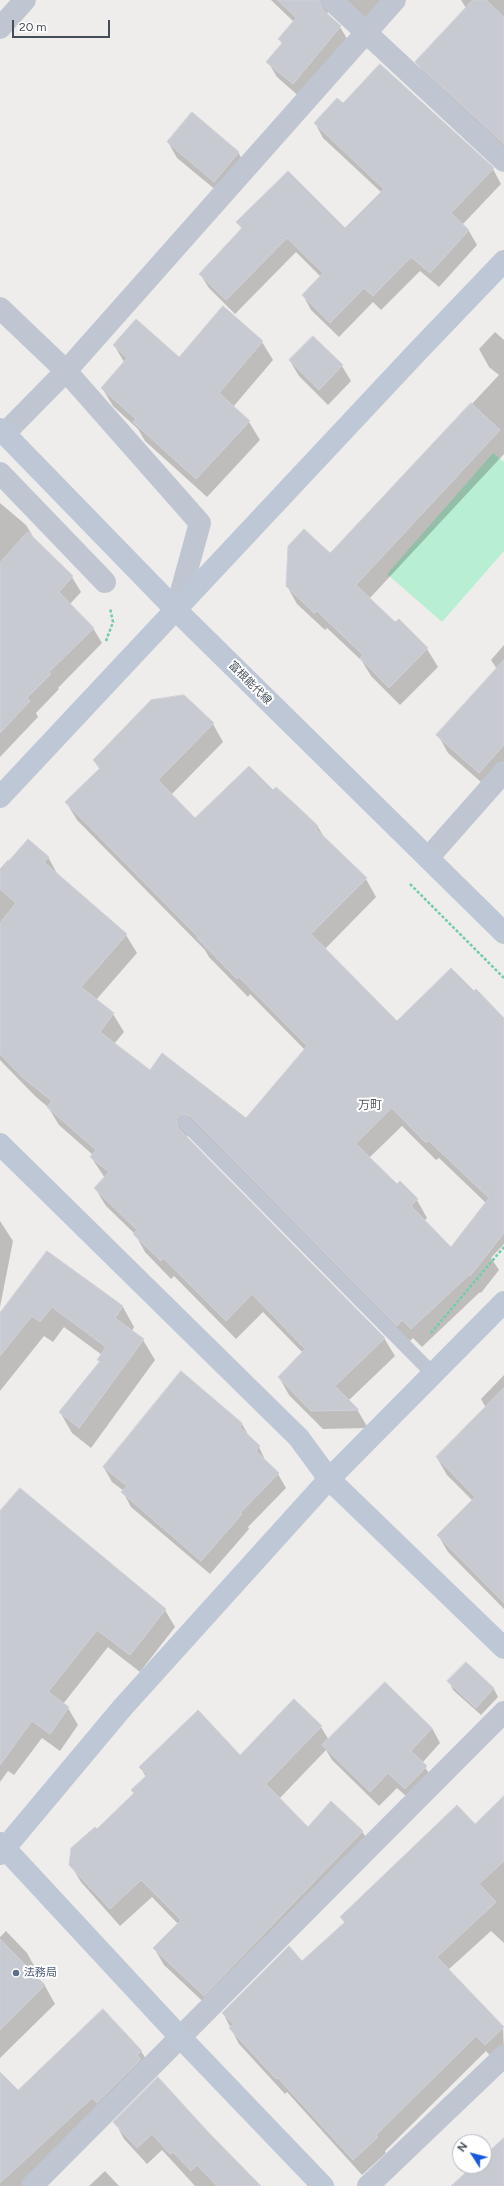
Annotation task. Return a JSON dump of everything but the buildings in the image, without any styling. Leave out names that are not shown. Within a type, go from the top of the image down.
[{"type":"street","points":[[0,28],[25,0]]},
{"type":"street","points":[[331,0],[504,161]]},
{"type":"street","points":[[3,431],[66,372],[395,0]]},
{"type":"street","points":[[0,797],[417,352],[504,262]]},
{"type":"street","points":[[0,308],[66,372],[200,523],[176,610]]},
{"type":"street","name":"富根能代線","points":[[3,431],[176,610],[504,933]]},
{"type":"street","points":[[0,473],[105,582]]},
{"type":"street","points":[[428,858],[504,772]]},
{"type":"street","points":[[0,1144],[299,1438],[329,1479],[504,1648]]},
{"type":"street","points":[[323,2186],[2,1848],[123,1707],[329,1479],[504,1302]]},
{"type":"street","points":[[32,2186],[504,1712]]},
{"type":"street","points":[[368,2186],[504,2056]]},
{"type":"lane","points":[[184,1122],[433,1374]]},
{"type":"path","points":[[103,648],[113,622],[105,582]]},
{"type":"green space","points":[[493,453],[504,462],[504,551],[442,622],[387,574]]},
{"type":"place","name":"法務局","points":[[16,1973]]},
{"type":"district","name":"万町","points":[[370,1105]]}]
